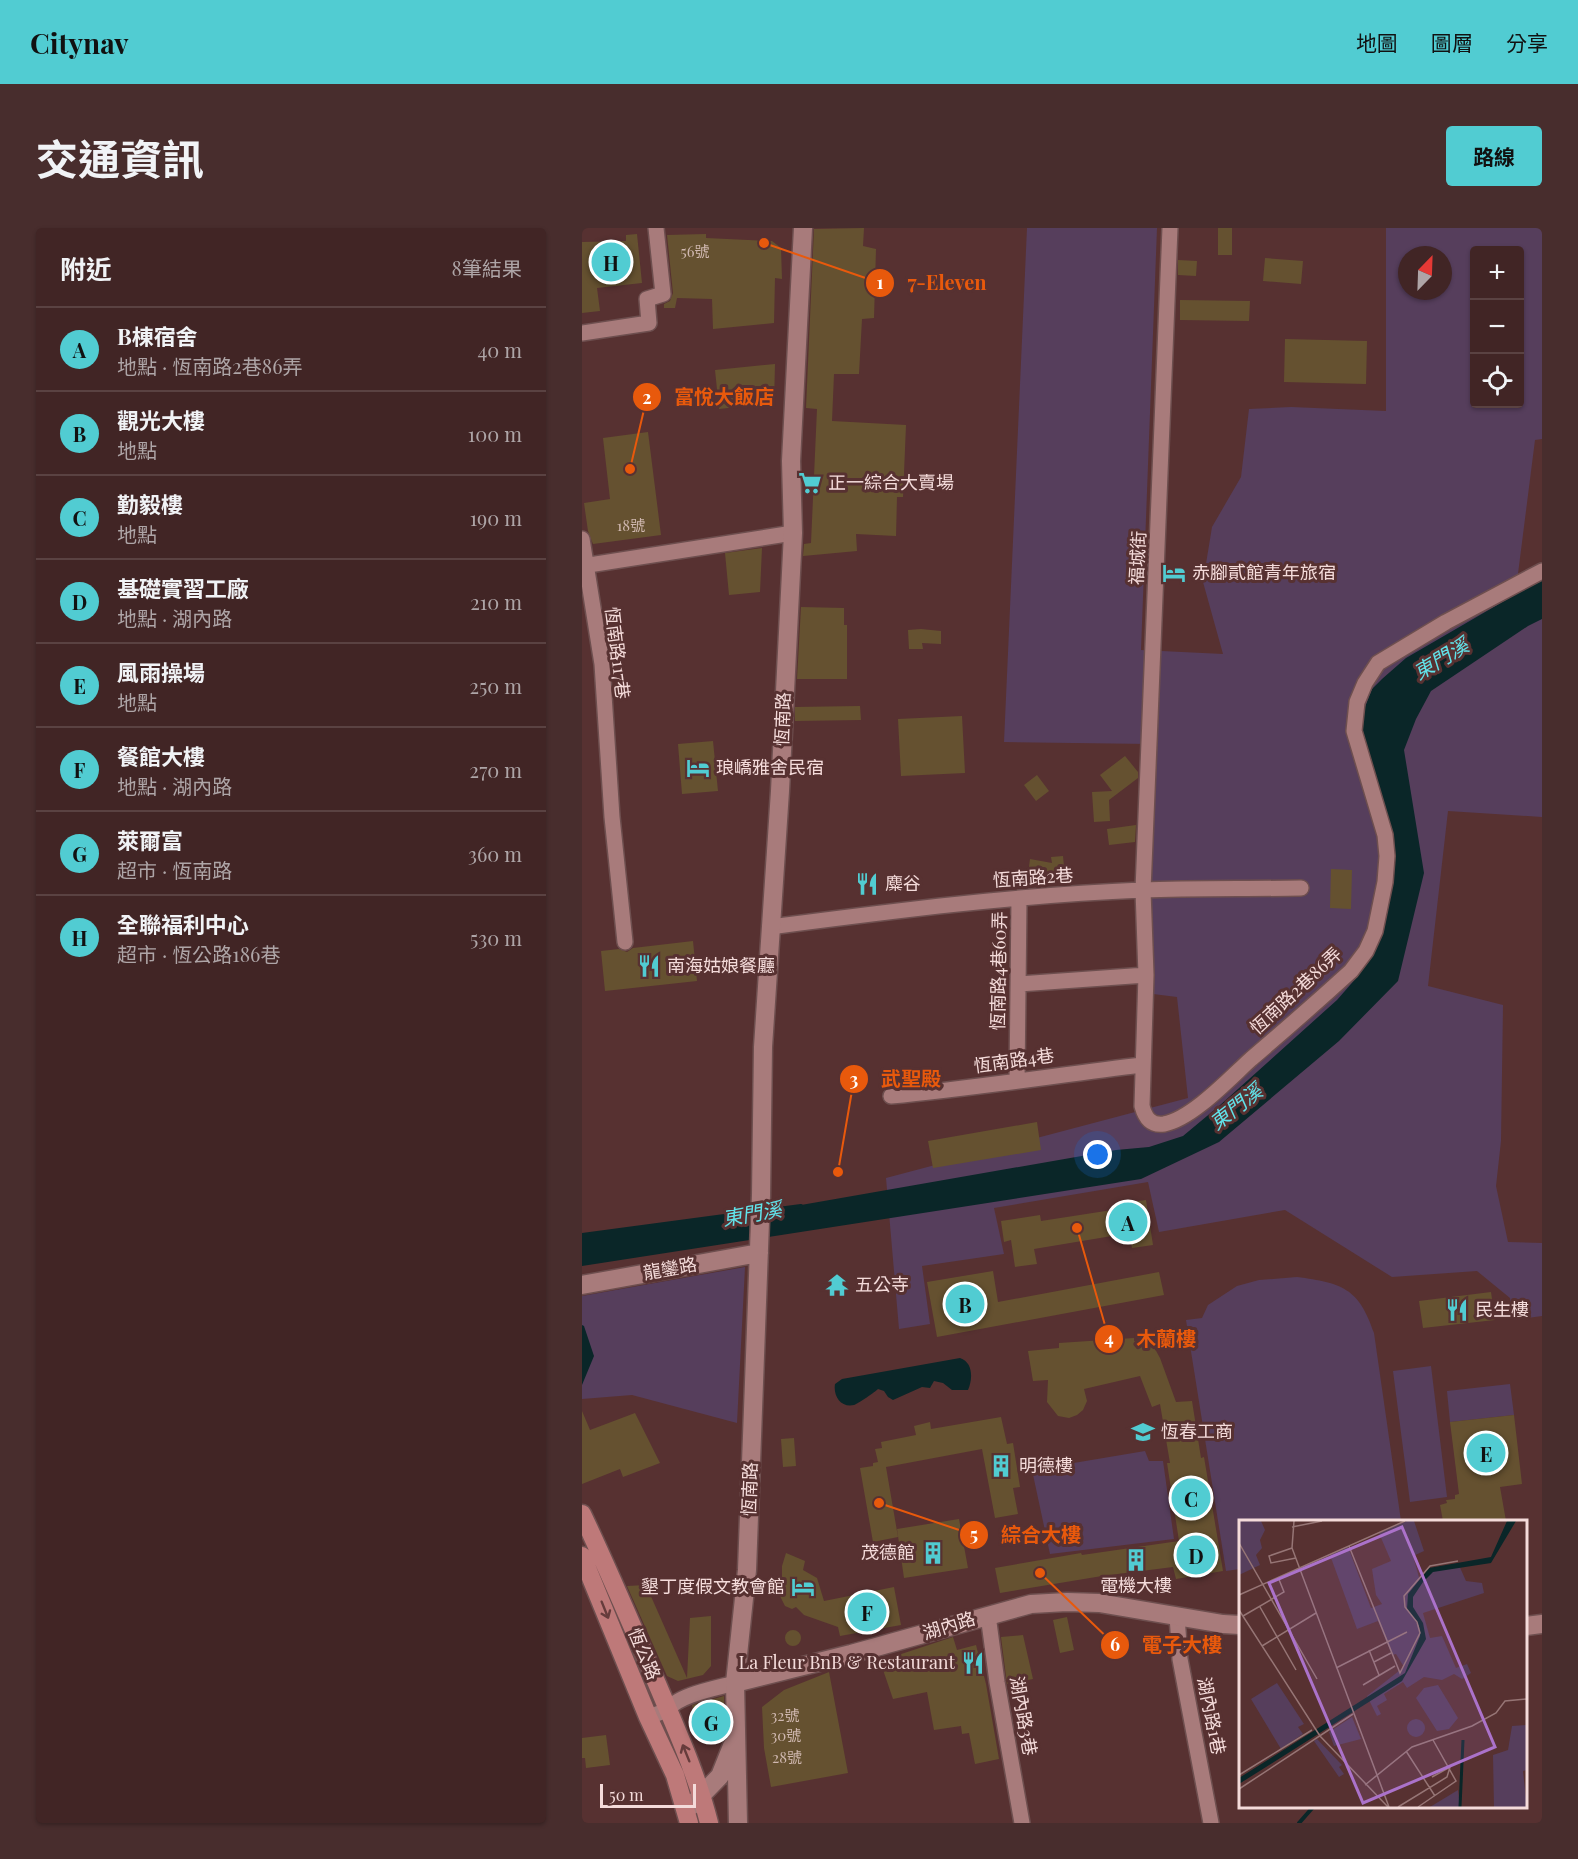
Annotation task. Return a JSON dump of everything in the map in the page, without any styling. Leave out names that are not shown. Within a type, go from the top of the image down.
[{"type":"main road","name":"恆公路","points":[[582,1514],[611,1575],[703,1796]]},
{"type":"main road","name":"恆公路","points":[[582,1556],[648,1717],[675,1775],[687,1817]]},
{"type":"main road","points":[[703,1796],[709,1823]]},
{"type":"street","points":[[582,333],[649,322],[647,299],[663,294],[656,228]]},
{"type":"street","name":"恆南路","points":[[738,1823],[735,1683],[747,1570],[759,1247],[763,1047],[780,791],[793,533],[791,461],[803,228]]},
{"type":"street","name":"福城街","points":[[1143,890],[1170,228]]},
{"type":"street","points":[[584,566],[793,533]]},
{"type":"street","name":"恆南路117巷","points":[[582,539],[584,566],[602,664],[612,817],[625,942]]},
{"type":"street","name":"恆南路2巷86弄","points":[[1143,890],[1146,975],[1142,1106],[1146,1118],[1153,1123],[1163,1124],[1179,1118],[1208,1100],[1351,971],[1366,951],[1375,932],[1385,882],[1387,856],[1385,835],[1354,731],[1357,702],[1365,683],[1378,663],[1446,622],[1542,571]]},
{"type":"street","name":"恆南路2巷","points":[[770,927],[896,910],[1019,899],[1143,890],[1301,888]]},
{"type":"street","name":"恆南路4巷60弄","points":[[1017,1080],[1019,899]]},
{"type":"street","points":[[1019,984],[1146,975]]},
{"type":"street","name":"恆南路4巷","points":[[891,1096],[1142,1065]]},
{"type":"street","name":"龍鑾路","points":[[582,1285],[759,1247]]},
{"type":"street","name":"湖內路","points":[[648,1717],[668,1710],[672,1704],[735,1683],[908,1639],[1031,1604],[1099,1603],[1239,1625]]},
{"type":"street","name":"湖內路3巷","points":[[988,1615],[997,1682],[1022,1823]]},
{"type":"street","name":"湖內路1巷","points":[[1177,1616],[1179,1659],[1211,1823]]},
{"type":"street","points":[[1527,1626],[1542,1624]]},
{"type":"street","name":"恆南路","points":[[687,1817],[725,1768],[735,1737]]},
{"type":"shaded area","points":[[1027,228],[1157,228],[1141,650],[1223,654],[1203,582],[1212,527],[1241,477],[1249,409],[1291,407],[1386,411],[1386,228],[1542,228],[1542,439],[1535,440],[1513,613],[1542,597],[1542,817],[1448,811],[1428,986],[1503,1005],[1501,1141],[1496,1186],[1508,1242],[1542,1243],[1542,1316],[1514,1320],[1510,1298],[1477,1271],[1392,1277],[1285,1210],[1159,1232],[1148,1182],[994,1208],[1004,1254],[922,1266],[930,1324],[899,1329],[886,1178],[1188,1098],[1177,997],[1145,993],[1151,744],[1004,742]]},
{"type":"shaded area","points":[[745,1267],[737,1423],[632,1395],[582,1399],[582,1296]]},
{"type":"shaded area","points":[[1297,1277],[1326,1282],[1347,1290],[1362,1306],[1374,1333],[1401,1520],[1239,1520],[1239,1569],[1226,1571],[1186,1320],[1202,1318],[1208,1305],[1237,1286],[1259,1280]]},
{"type":"shaded area","points":[[1431,1366],[1447,1497],[1410,1502],[1393,1371]]},
{"type":"shaded area","points":[[1510,1384],[1514,1415],[1450,1422],[1447,1391]]},
{"type":"shaded area","points":[[1145,1451],[1149,1461],[1163,1461],[1174,1539],[1050,1554],[1032,1470]]},
{"type":"water","points":[[1542,579],[1542,619],[1431,691],[1416,719],[1404,750],[1424,873],[1398,981],[1339,1041],[1219,1142],[1141,1179],[582,1266],[582,1233],[784,1208],[1116,1150],[1149,1147],[1183,1136],[1337,1000],[1358,976],[1372,948],[1392,887],[1360,727],[1372,689],[1406,658]]},
{"type":"water","points":[[582,1325],[594,1356],[582,1385]]},
{"type":"water","points":[[960,1358],[967,1363],[971,1371],[968,1390],[952,1390],[943,1383],[934,1381],[930,1388],[922,1387],[893,1400],[884,1391],[878,1389],[854,1405],[845,1405],[835,1393],[835,1384],[842,1379]]},
{"type":"building","points":[[864,228],[863,246],[876,249],[874,318],[862,319],[859,374],[834,374],[832,421],[906,425],[903,497],[897,497],[896,536],[856,534],[857,551],[803,556],[804,544],[811,543],[817,409],[806,408],[814,229]]},
{"type":"building","points":[[1218,228],[1232,228],[1232,255],[1218,255]]},
{"type":"building","points":[[637,234],[642,283],[597,288],[600,311],[582,313],[582,242],[626,241],[626,235]]},
{"type":"building","points":[[706,234],[706,238],[772,241],[781,248],[782,279],[775,278],[774,323],[713,329],[712,299],[677,298],[675,308],[664,308],[664,304],[670,301],[673,293],[667,235]]},
{"type":"building","points":[[1265,258],[1303,261],[1301,284],[1263,281]]},
{"type":"building","points":[[1178,260],[1197,261],[1196,276],[1178,275]]},
{"type":"building","points":[[1180,300],[1250,301],[1249,321],[1180,320]]},
{"type":"building","points":[[1285,339],[1367,341],[1366,384],[1284,382]]},
{"type":"building","points":[[775,364],[774,403],[719,409],[715,370]]},
{"type":"building","points":[[648,432],[661,535],[593,544],[588,531],[584,503],[610,499],[603,438]]},
{"type":"building","points":[[762,548],[760,592],[729,595],[725,553]]},
{"type":"building","points":[[801,607],[844,608],[844,625],[847,625],[847,679],[797,679]]},
{"type":"building","points":[[908,630],[941,631],[941,644],[922,643],[923,649],[909,649]]},
{"type":"building","points":[[860,706],[861,720],[795,721],[795,707]]},
{"type":"building","points":[[962,716],[965,773],[901,776],[898,719]]},
{"type":"building","name":"琅嶠雅舍民宿","points":[[713,741],[718,791],[682,794],[678,744]]},
{"type":"building","points":[[1125,756],[1138,772],[1138,778],[1109,800],[1110,821],[1094,822],[1092,792],[1112,791],[1100,775]]},
{"type":"building","points":[[1037,775],[1049,791],[1036,801],[1024,785]]},
{"type":"building","points":[[1136,825],[1135,842],[1109,845],[1107,829]]},
{"type":"building","points":[[1063,856],[1065,877],[1054,878],[1028,874],[1030,859],[1052,863],[1051,857]]},
{"type":"building","points":[[1331,869],[1352,870],[1351,909],[1330,908]]},
{"type":"building","name":"南海姑娘餐廳","points":[[693,941],[697,981],[605,991],[601,951],[619,949],[627,952],[633,948]]},
{"type":"building","points":[[1037,1122],[1041,1150],[933,1168],[928,1141]]},
{"type":"building","points":[[1146,1200],[1153,1245],[1132,1248],[1129,1233],[1034,1249],[1037,1264],[1015,1267],[1011,1240],[1004,1242],[1001,1221],[1040,1215],[1041,1221],[1125,1208],[1124,1203]]},
{"type":"building","points":[[993,1271],[998,1302],[1159,1272],[1164,1295],[937,1337],[927,1282]]},
{"type":"building","name":"民生樓","points":[[1491,1292],[1495,1320],[1423,1328],[1419,1301]]},
{"type":"building","points":[[1134,1338],[1134,1341],[1150,1340],[1160,1358],[1176,1402],[1192,1401],[1223,1571],[1176,1579],[1173,1567],[1000,1593],[995,1568],[1081,1553],[1082,1555],[1179,1541],[1167,1463],[1170,1463],[1160,1404],[1152,1407],[1140,1376],[1084,1389],[1087,1401],[1083,1410],[1069,1418],[1058,1416],[1047,1402],[1048,1380],[1033,1381],[1028,1351],[1059,1348],[1059,1343]]},
{"type":"building","points":[[582,1411],[590,1430],[635,1413],[660,1463],[623,1477],[620,1469],[582,1484]]},
{"type":"building","points":[[1514,1415],[1522,1484],[1500,1487],[1506,1520],[1443,1520],[1440,1505],[1447,1503],[1446,1500],[1455,1499],[1455,1495],[1459,1494],[1450,1422]]},
{"type":"building","points":[[1001,1417],[1007,1444],[1013,1443],[1020,1487],[1013,1488],[1018,1514],[995,1518],[982,1449],[886,1467],[898,1537],[873,1542],[860,1468],[873,1466],[873,1463],[878,1462],[875,1449],[882,1448],[881,1442],[916,1435],[914,1426],[930,1422],[931,1429]]},
{"type":"building","points":[[794,1438],[796,1466],[783,1467],[781,1439]]},
{"type":"building","name":"茂德館","points":[[959,1519],[968,1568],[904,1578],[897,1529]]},
{"type":"building","points":[[786,1553],[805,1561],[803,1570],[817,1578],[824,1601],[894,1587],[901,1625],[840,1636],[838,1627],[804,1615],[796,1607],[792,1609],[785,1606],[778,1592],[786,1589],[782,1578],[782,1566]]},
{"type":"building","points":[[646,1585],[687,1678],[690,1618],[711,1616],[711,1666],[703,1675],[678,1681],[667,1676],[627,1586]]},
{"type":"building","points":[[1067,1617],[1074,1650],[1060,1653],[1053,1620]]},
{"type":"building","points":[[790,1630],[796,1630],[801,1638],[799,1644],[790,1646],[785,1641],[785,1635]]},
{"type":"building","points":[[1023,1635],[1033,1679],[1007,1684],[1001,1637]]},
{"type":"building","points":[[953,1637],[957,1650],[976,1645],[986,1684],[999,1759],[975,1764],[969,1733],[962,1734],[961,1726],[934,1730],[927,1692],[893,1699],[880,1661]]},
{"type":"building","points":[[829,1672],[848,1773],[771,1787],[764,1748],[762,1707],[784,1690]]},
{"type":"building","points":[[724,1696],[725,1734],[699,1739],[692,1705]]},
{"type":"building","points":[[606,1735],[610,1765],[586,1768],[585,1758],[582,1758],[582,1738]]},
{"type":"waterway","name":"東門溪","points":[[778,1209],[801,1206]]},
{"type":"waterway","points":[[1299,1823],[1312,1808]]},
{"type":"place","name":"7-Eleven","points":[[764,243]]},
{"type":"place","name":"全聯福利中心","points":[[611,262]]},
{"type":"place","name":"富悅大飯店","points":[[630,469]]},
{"type":"place","name":"正一綜合大賣場","points":[[810,483]]},
{"type":"place","name":"赤腳貳館青年旅宿","points":[[1174,573]]},
{"type":"place","name":"琅嶠雅舍民宿","points":[[698,768]]},
{"type":"place","name":"麋谷","points":[[867,884]]},
{"type":"place","name":"南海姑娘餐廳","points":[[649,966]]},
{"type":"place","name":"武聖殿","points":[[838,1172]]},
{"type":"place","name":"B棟宿舍","points":[[1128,1222]]},
{"type":"place","name":"木蘭樓","points":[[1077,1228]]},
{"type":"place","name":"五公寺","points":[[837,1285]]},
{"type":"place","name":"觀光大樓","points":[[965,1304]]},
{"type":"place","name":"民生樓","points":[[1457,1310]]},
{"type":"place","name":"恆春工商","points":[[1143,1432]]},
{"type":"place","name":"風雨操場","points":[[1486,1453]]},
{"type":"place","name":"明德樓","points":[[1001,1466]]},
{"type":"place","name":"勤毅樓","points":[[1191,1498]]},
{"type":"place","name":"綜合大樓","points":[[879,1503]]},
{"type":"place","name":"茂德館","points":[[933,1553]]},
{"type":"place","name":"基礎實習工廠","points":[[1196,1555]]},
{"type":"place","name":"電機大樓","points":[[1136,1560]]},
{"type":"place","name":"電子大樓","points":[[1040,1573]]},
{"type":"place","name":"墾丁度假文教會館","points":[[803,1587]]},
{"type":"place","name":"餐館大樓","points":[[867,1612]]},
{"type":"place","name":"La Fleur BnB & Restaurant","points":[[973,1663]]},
{"type":"place","name":"萊爾富","points":[[711,1722]]}]
